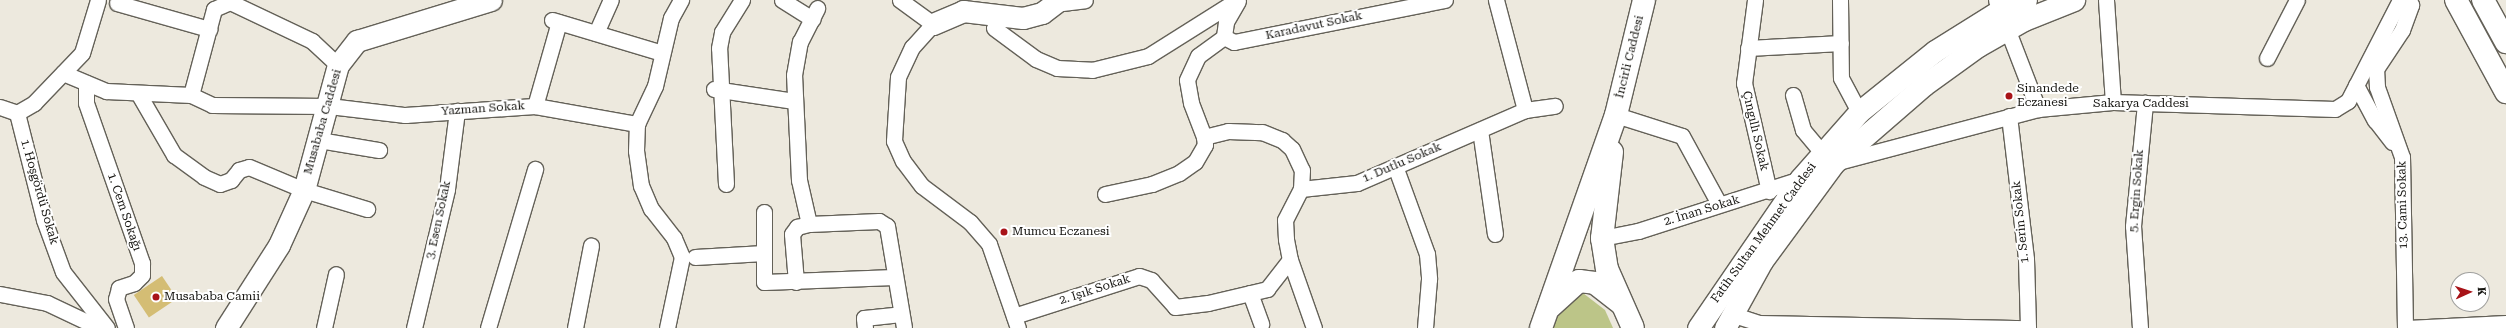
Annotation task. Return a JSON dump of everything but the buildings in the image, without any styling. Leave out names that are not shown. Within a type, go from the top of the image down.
[{"type":"main road","name":"Musababa Caddesi","points":[[226,328],[279,245],[304,190],[329,106],[338,65],[357,41],[491,0]]},
{"type":"main road","name":"İncirli Caddesi","points":[[1616,115],[1644,0]]},
{"type":"main road","name":"Fatih Sultan Mehmet Caddesi","points":[[1728,321],[1762,261],[1859,112],[1935,51],[2026,0]]},
{"type":"main road","name":"Fatih Sultan Mehmet Caddesi","points":[[1698,328],[1800,179],[1924,85],[2001,13],[2074,0]]},
{"type":"main road","points":[[2456,0],[2506,92]]},
{"type":"main road","points":[[2483,0],[2506,42]]},
{"type":"main road","points":[[933,24],[963,11],[1023,18],[1042,13],[1056,2]]},
{"type":"main road","points":[[1616,115],[1602,238],[1607,269],[1633,328]]},
{"type":"main road","points":[[1544,320],[1616,115]]},
{"type":"main road","points":[[1544,320],[1579,281],[1595,283],[1622,303]]},
{"type":"street","points":[[0,108],[17,113],[34,103],[82,53],[98,0]]},
{"type":"street","points":[[596,33],[611,0]]},
{"type":"street","points":[[667,328],[682,257],[674,238],[650,209],[641,186],[636,151],[637,124],[655,86],[670,18],[681,0]]},
{"type":"street","points":[[726,184],[718,89],[719,48],[722,32],[742,0]]},
{"type":"street","points":[[782,0],[814,14],[800,42],[794,75],[794,101],[799,180],[810,224]]},
{"type":"street","points":[[900,0],[933,24],[912,47],[898,77],[894,141],[903,161],[922,186],[970,222],[989,244],[1016,322]]},
{"type":"street","points":[[1056,2],[1085,0]]},
{"type":"street","points":[[994,28],[1036,59],[1057,68],[1092,70],[1148,56],[1238,0]]},
{"type":"street","points":[[1105,194],[1152,184],[1179,173],[1195,162],[1205,146],[1204,137],[1191,103],[1187,80],[1198,56],[1224,37],[1226,22],[1238,0]]},
{"type":"street","name":"Karadavut Sokak","points":[[1224,37],[1234,42],[1445,0]]},
{"type":"street","points":[[1496,0],[1525,110]]},
{"type":"street","name":"Çıngıllı Sokak","points":[[1755,0],[1744,83],[1769,191]]},
{"type":"street","points":[[1840,0],[1842,78],[1859,112]]},
{"type":"street","points":[[2106,0],[2113,102]]},
{"type":"street","points":[[2267,58],[2297,0]]},
{"type":"street","points":[[2400,0],[2356,85],[2375,120],[2402,157]]},
{"type":"street","name":"13. Cami Sokak","points":[[2406,328],[2402,157],[2377,87],[2376,69],[2402,30],[2411,5],[2409,0]]},
{"type":"street","points":[[63,73],[106,91],[191,95],[214,9],[230,2],[312,41],[338,65]]},
{"type":"street","points":[[117,3],[209,29]]},
{"type":"street","points":[[2001,13],[2038,109]]},
{"type":"street","points":[[534,106],[556,21],[662,53]]},
{"type":"street","points":[[1748,48],[1841,43]]},
{"type":"street","name":"1. Cem Sokağı","points":[[86,83],[86,103],[142,264],[142,275],[120,288],[116,299],[126,328]]},
{"type":"street","name":"Sakarya Caddesi","points":[[1828,158],[2038,109],[2113,102],[2335,109],[2348,100],[2356,85]]},
{"type":"street","points":[[718,89],[794,101]]},
{"type":"street","points":[[138,93],[174,155],[204,177],[220,184],[231,180],[239,170],[249,167],[304,190],[367,209]]},
{"type":"street","name":"Yazman Sokak","points":[[191,95],[212,106],[329,106],[405,114],[534,106],[637,124]]},
{"type":"street","points":[[1793,95],[1803,130],[1828,158]]},
{"type":"street","name":"5. Ergin Sokak","points":[[2140,328],[2133,226],[2144,103]]},
{"type":"street","name":"1. Dutlu Sokak","points":[[1301,189],[1357,183],[1525,110],[1555,106]]},
{"type":"street","name":"3. Esen Sokak","points":[[414,328],[447,189],[457,111]]},
{"type":"street","name":"1. Hoşgördü Sokak","points":[[17,113],[44,220],[63,272],[107,328]]},
{"type":"street","points":[[1616,115],[1682,136],[1719,204]]},
{"type":"street","name":"1. Serin Sokak","points":[[2009,116],[2026,259],[2028,328]]},
{"type":"street","points":[[1480,130],[1495,234]]},
{"type":"street","points":[[1204,137],[1228,131],[1262,132],[1282,140],[1292,149],[1302,170],[1301,189],[1285,220],[1290,260],[1314,328]]},
{"type":"street","points":[[319,140],[379,150]]},
{"type":"street","points":[[1395,166],[1427,254],[1429,279],[1425,328]]},
{"type":"street","points":[[488,328],[535,169]]},
{"type":"street","name":"2. İnan Sokak","points":[[1602,238],[1638,231],[1719,204],[1769,191],[1800,179]]},
{"type":"street","points":[[764,212],[764,282],[796,282],[894,277]]},
{"type":"street","points":[[796,282],[792,234],[797,227],[810,224],[879,221],[887,226],[894,277],[903,321],[864,318],[866,328]]},
{"type":"street","points":[[575,328],[590,246]]},
{"type":"street","points":[[695,257],[764,253]]},
{"type":"street","points":[[1261,324],[1250,293],[1267,289],[1290,260]]},
{"type":"street","points":[[324,328],[336,274]]},
{"type":"street","name":"2. Işık Sokak","points":[[1016,322],[1139,276],[1151,280],[1174,307],[1250,293]]},
{"type":"street","points":[[0,294],[47,303],[100,328]]},
{"type":"street","points":[[1728,321],[1886,327],[2028,328]]},
{"type":"street","points":[[2406,328],[2506,323]]},
{"type":"green space","points":[[1579,290],[1605,310],[1613,328],[1544,328]]},
{"type":"place","name":"Sinandede Eczanesi","points":[[2009,96]]},
{"type":"place","name":"Mumcu Eczanesi","points":[[1004,232]]},
{"type":"place","name":"Musababa Camii","points":[[156,297]]}]
